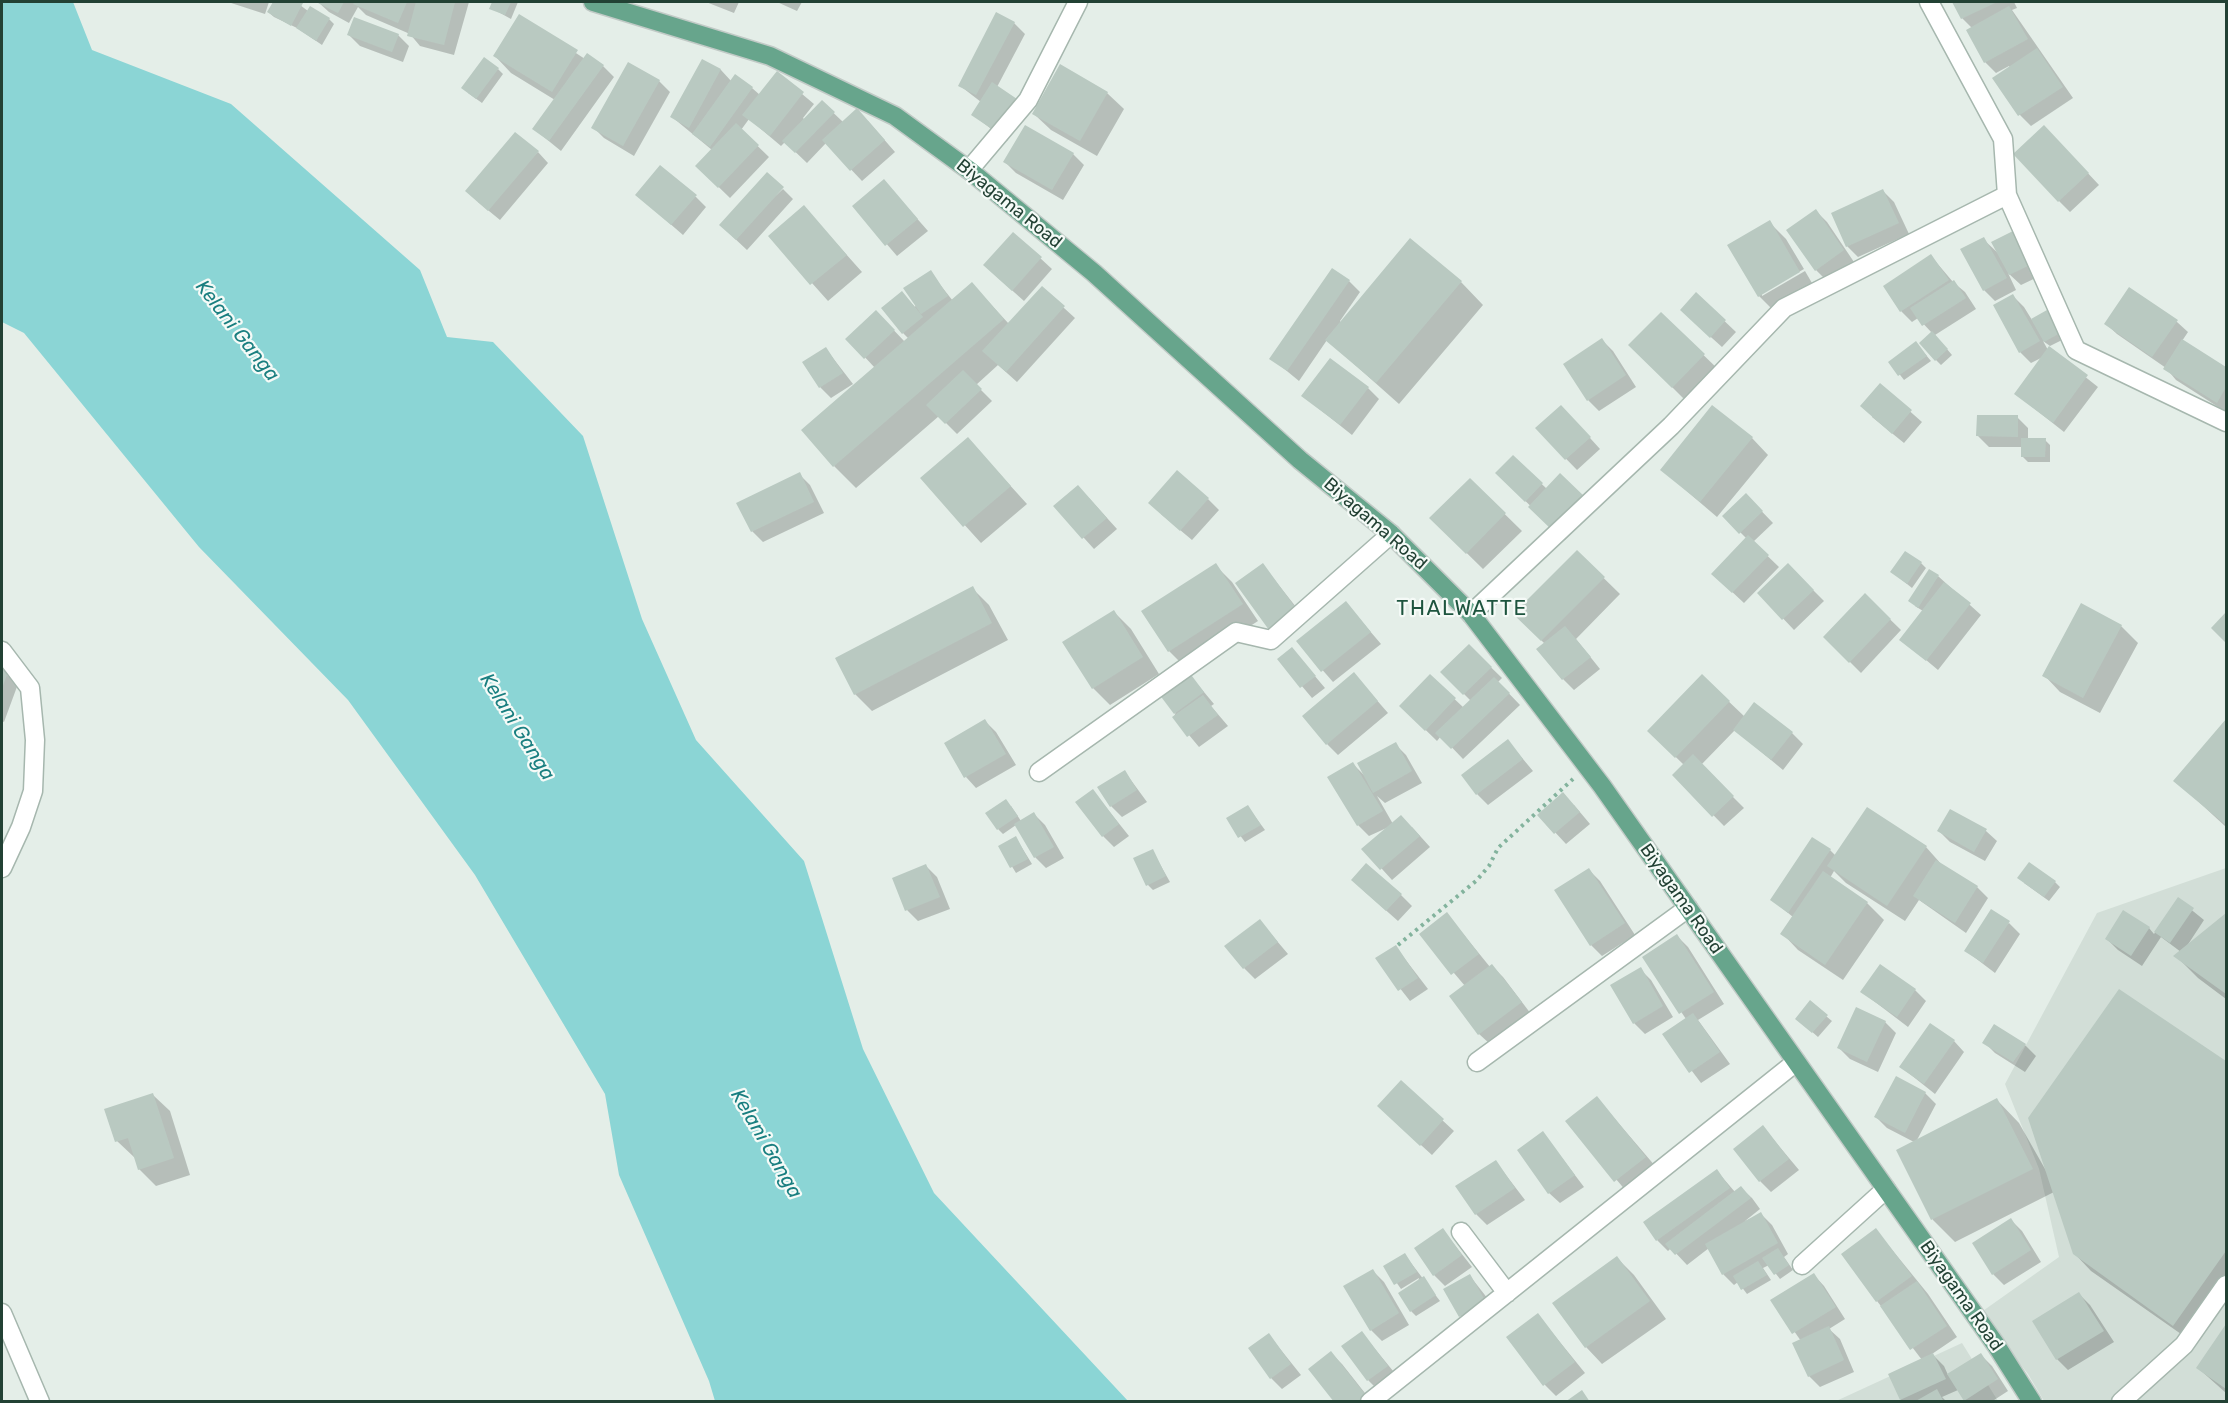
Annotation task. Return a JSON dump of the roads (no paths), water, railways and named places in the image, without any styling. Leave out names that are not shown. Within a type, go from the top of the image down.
[{"type":"main road","name":"Biyagama Road","points":[[593,2],[770,56],[895,116],[969,170],[1094,273],[1300,460],[1391,534],[1471,614],[1586,767],[1797,1062],[1996,1345],[2032,1401]]},
{"type":"street","points":[[969,170],[1028,100],[1077,2]]},
{"type":"street","points":[[1929,2],[2003,139],[2007,195],[2076,350],[2226,422]]},
{"type":"street","points":[[1471,614],[1671,426],[1784,308],[2007,195]]},
{"type":"street","points":[[1039,772],[1236,632],[1271,640],[1391,534]]},
{"type":"street","points":[[2,651],[30,688],[35,740],[33,791],[21,827],[2,868]]},
{"type":"street","points":[[1478,1062],[1688,908]]},
{"type":"street","points":[[1370,1401],[1797,1062]]},
{"type":"street","points":[[1802,1265],[1886,1189]]},
{"type":"street","points":[[1461,1232],[1507,1293]]},
{"type":"street","points":[[2121,1401],[2184,1345],[2226,1285]]},
{"type":"street","points":[[2,1314],[40,1401]]},
{"type":"water","name":"Kelani Ganga","points":[[2,2],[73,2],[92,50],[231,104],[420,270],[447,337],[493,342],[583,436],[642,619],[696,740],[804,861],[863,1049],[934,1193],[1128,1401],[715,1401],[709,1381],[619,1175],[605,1094],[475,875],[348,700],[199,547],[24,333],[2,322]]},
{"type":"district","name":"THALWATTE","points":[[1462,609]]}]
